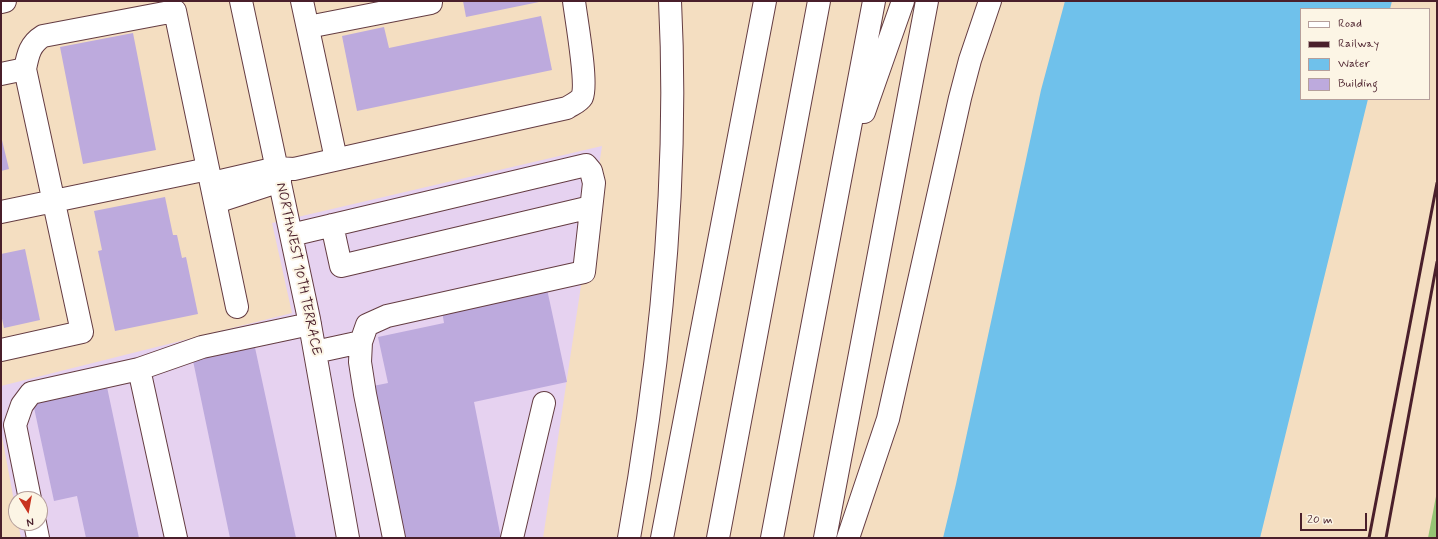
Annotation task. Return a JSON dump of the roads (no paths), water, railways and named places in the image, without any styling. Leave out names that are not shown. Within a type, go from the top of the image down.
[{"type":"main road","points":[[1,2],[5,1]]},
{"type":"main road","name":"NORTHWEST 10TH TERRACE","points":[[241,1],[310,324],[348,538]]},
{"type":"main road","points":[[302,1],[336,159]]},
{"type":"main road","points":[[308,27],[431,3],[431,1]]},
{"type":"main road","points":[[1,212],[53,200],[212,185],[278,174],[336,159],[566,108],[582,97],[583,86],[580,40],[574,1]]},
{"type":"main road","points":[[629,538],[657,350],[664,264],[670,159],[670,1]]},
{"type":"main road","points":[[662,538],[765,1]]},
{"type":"main road","points":[[718,538],[819,1]]},
{"type":"main road","points":[[772,538],[874,1]]},
{"type":"main road","points":[[840,180],[903,1]]},
{"type":"main road","points":[[825,538],[927,1]]},
{"type":"main road","points":[[848,538],[888,419],[960,98],[970,60],[990,1]]},
{"type":"main road","points":[[1,350],[82,332],[25,69],[29,50],[34,42],[43,36],[175,10],[237,307]]},
{"type":"main road","points":[[1,74],[25,69]]},
{"type":"main road","points":[[291,235],[586,166],[591,171],[594,183],[584,272],[386,316],[367,325],[361,342],[360,362],[394,538]]},
{"type":"main road","points":[[332,225],[341,266],[591,207]]},
{"type":"main road","points":[[28,491],[15,425],[22,405],[31,392],[139,369],[202,347],[310,324]]},
{"type":"main road","points":[[315,352],[361,342]]},
{"type":"main road","points":[[139,369],[176,538]]},
{"type":"main road","points":[[512,538],[544,403]]},
{"type":"main road","points":[[671,538],[674,479]]},
{"type":"water","points":[[1065,1],[1392,1],[1390,8],[1300,8],[1300,100],[1368,100],[1260,538],[943,538],[1041,90]]},
{"type":"railway","points":[[1369,538],[1437,183]]},
{"type":"railway","points":[[1386,538],[1437,262]]}]
